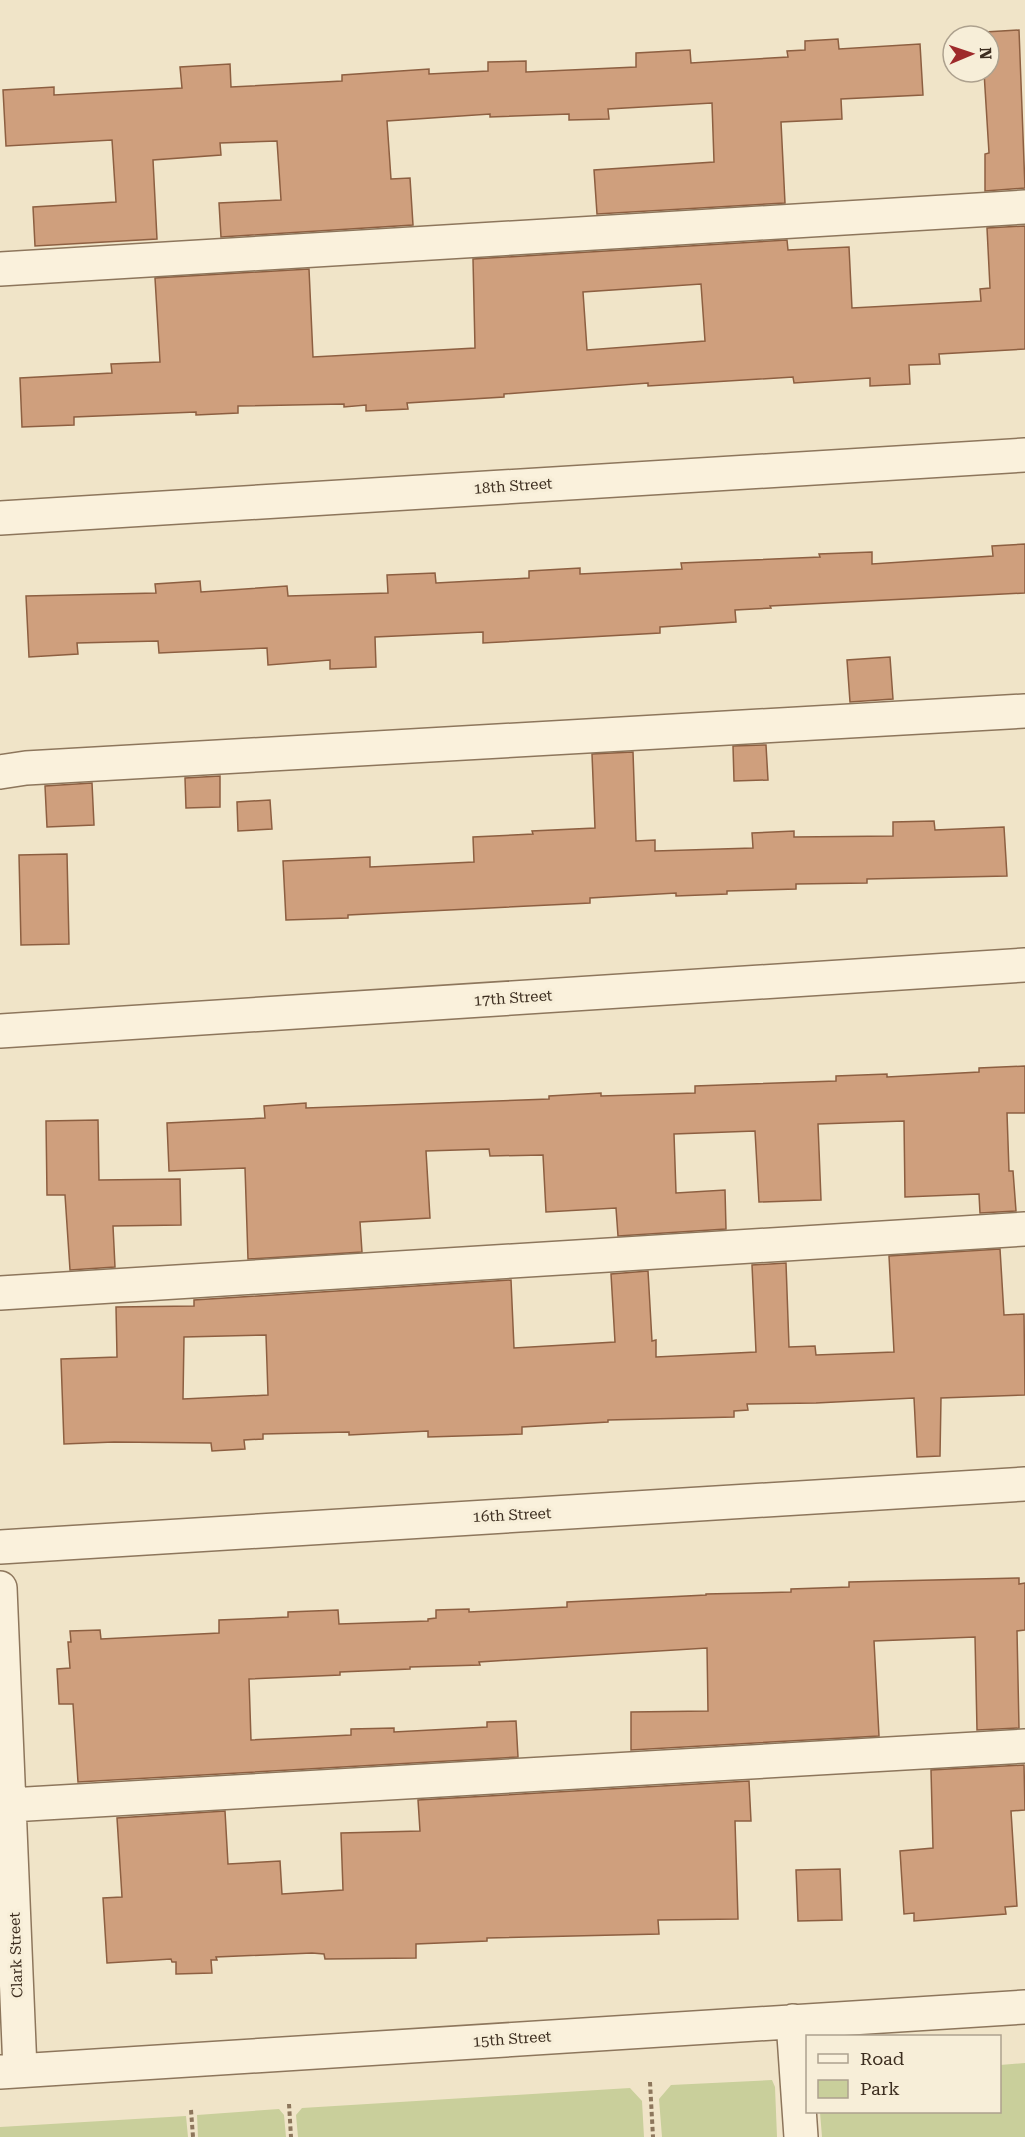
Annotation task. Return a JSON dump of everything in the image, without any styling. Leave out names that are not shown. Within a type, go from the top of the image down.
[{"type":"street","points":[[0,269],[1025,207]]},
{"type":"street","name":"18th Street","points":[[0,518],[1025,455]]},
{"type":"street","points":[[0,772],[26,768],[1025,711]]},
{"type":"street","name":"17th Street","points":[[0,1031],[1025,965]]},
{"type":"street","points":[[0,1293],[1025,1229]]},
{"type":"street","name":"16th Street","points":[[0,1547],[1025,1484]]},
{"type":"street","name":"Clark Street","points":[[0,1588],[10,1805],[10,2071]]},
{"type":"street","points":[[10,1805],[1025,1746]]},
{"type":"street","name":"15th Street","points":[[10,2071],[1025,2007]]},
{"type":"street","points":[[793,2021],[801,2137]]},
{"type":"path","points":[[650,2082],[653,2137]]},
{"type":"path","points":[[289,2104],[291,2137]]},
{"type":"path","points":[[191,2110],[192,2137]]},
{"type":"green space","points":[[1025,2063],[1025,2137],[822,2137],[820,2113],[1001,2113],[1001,2065]]},
{"type":"green space","points":[[772,2080],[775,2087],[777,2137],[662,2137],[659,2099],[671,2085]]},
{"type":"green space","points":[[630,2088],[642,2101],[644,2137],[298,2137],[296,2115],[302,2108]]},
{"type":"green space","points":[[279,2109],[284,2115],[286,2137],[198,2137],[197,2115]]},
{"type":"green space","points":[[186,2116],[188,2137],[0,2137],[0,2127]]},
{"type":"building","points":[[1019,30],[1025,188],[985,191],[985,154],[989,153],[985,84],[1001,84],[1001,31]]},
{"type":"building","points":[[838,39],[839,49],[920,44],[923,95],[841,99],[842,119],[781,122],[785,203],[597,214],[594,170],[714,162],[712,103],[608,109],[609,119],[569,120],[569,114],[490,117],[490,114],[387,121],[391,179],[410,178],[413,225],[221,237],[219,203],[281,200],[277,141],[220,143],[221,155],[153,160],[157,239],[35,246],[33,207],[116,202],[112,140],[6,146],[3,90],[54,87],[54,95],[182,88],[180,67],[230,64],[231,87],[342,81],[342,75],[429,69],[429,74],[488,71],[488,62],[526,61],[526,72],[636,67],[636,53],[690,50],[691,63],[788,57],[787,51],[805,50],[805,41]]},
{"type":"building","points":[[1025,226],[1025,349],[939,354],[940,364],[909,365],[910,384],[870,386],[870,378],[794,383],[793,377],[648,386],[648,383],[504,394],[504,397],[407,403],[408,409],[366,411],[366,405],[344,407],[344,404],[238,406],[238,413],[196,415],[196,412],[74,417],[74,425],[22,427],[20,378],[112,373],[111,364],[160,362],[155,278],[309,269],[313,357],[475,348],[473,259],[787,240],[788,250],[849,247],[852,308],[981,301],[980,289],[990,288],[987,228]],"holes":[[[701,284],[705,341],[587,350],[583,292]]]},
{"type":"building","points":[[1025,544],[1025,593],[770,606],[771,608],[735,610],[736,622],[660,627],[660,633],[483,643],[483,632],[375,637],[376,667],[330,669],[330,660],[268,665],[267,648],[159,653],[158,641],[77,643],[78,654],[29,657],[26,596],[156,593],[155,584],[200,581],[201,592],[287,586],[288,596],[388,593],[387,575],[435,573],[436,583],[529,578],[529,571],[580,568],[580,574],[682,569],[681,563],[820,557],[819,554],[872,552],[872,564],[993,556],[992,546]]},
{"type":"building","points":[[890,657],[893,699],[850,702],[847,660]]},
{"type":"building","points":[[766,745],[768,780],[734,781],[733,746]]},
{"type":"building","points":[[633,752],[636,841],[655,840],[655,851],[753,848],[752,833],[794,831],[794,837],[893,836],[893,822],[934,821],[935,830],[1004,827],[1007,876],[867,879],[867,883],[796,884],[796,889],[727,891],[727,894],[676,896],[676,893],[590,898],[590,903],[286,920],[283,861],[370,857],[370,867],[474,862],[473,837],[595,828],[592,754]]},
{"type":"building","points":[[220,776],[220,807],[186,808],[185,778]]},
{"type":"building","points":[[92,783],[94,825],[47,827],[45,786]]},
{"type":"building","points":[[270,800],[272,829],[238,831],[237,802]]},
{"type":"building","points":[[67,854],[69,944],[21,945],[19,855]]},
{"type":"building","points":[[1025,1066],[1025,1113],[1007,1113],[1009,1171],[1013,1171],[1016,1211],[980,1213],[979,1194],[905,1197],[904,1121],[818,1124],[821,1200],[759,1202],[755,1131],[674,1134],[676,1193],[725,1190],[726,1229],[618,1236],[616,1208],[546,1212],[543,1155],[490,1156],[489,1149],[426,1151],[430,1218],[360,1222],[362,1252],[248,1259],[245,1168],[169,1171],[167,1123],[265,1118],[264,1106],[306,1103],[306,1108],[549,1099],[549,1096],[601,1093],[601,1096],[695,1093],[695,1086],[836,1081],[836,1076],[887,1074],[887,1077],[979,1072],[979,1068]]},
{"type":"building","points":[[98,1120],[99,1180],[180,1179],[181,1225],[113,1226],[115,1267],[70,1270],[65,1195],[47,1195],[46,1121]]},
{"type":"building","points":[[1000,1249],[1004,1315],[1024,1314],[1025,1395],[941,1398],[940,1456],[917,1457],[914,1398],[747,1404],[748,1410],[734,1411],[734,1417],[608,1420],[608,1422],[522,1427],[522,1434],[428,1437],[428,1431],[349,1435],[349,1432],[263,1434],[263,1439],[244,1440],[245,1449],[212,1451],[211,1443],[64,1444],[61,1359],[117,1357],[116,1307],[194,1306],[194,1300],[511,1280],[514,1348],[615,1342],[611,1274],[648,1271],[652,1341],[656,1340],[656,1357],[756,1352],[752,1265],[786,1263],[789,1347],[815,1346],[816,1355],[894,1352],[889,1256]],"holes":[[[266,1335],[268,1395],[183,1399],[184,1337]]]},
{"type":"building","points":[[1019,1578],[1019,1584],[1025,1583],[1025,1630],[1017,1631],[1019,1728],[977,1730],[975,1637],[874,1641],[879,1736],[631,1750],[631,1712],[708,1711],[707,1648],[479,1662],[480,1665],[340,1672],[340,1675],[249,1679],[251,1740],[351,1735],[351,1729],[394,1728],[394,1732],[487,1727],[487,1722],[516,1721],[518,1757],[78,1782],[73,1704],[59,1704],[57,1669],[70,1668],[68,1642],[71,1642],[70,1631],[100,1630],[101,1639],[219,1633],[219,1620],[288,1617],[288,1612],[338,1610],[339,1624],[428,1621],[428,1619],[436,1618],[436,1610],[469,1609],[469,1612],[567,1607],[567,1602],[791,1592],[791,1589],[849,1587],[849,1582]]},
{"type":"building","points":[[1024,1765],[1025,1810],[1011,1811],[1017,1906],[1005,1907],[1006,1914],[914,1921],[914,1913],[904,1914],[900,1851],[933,1848],[931,1770]]},
{"type":"building","points":[[749,1781],[751,1821],[735,1821],[738,1919],[658,1920],[659,1934],[487,1938],[487,1941],[416,1944],[416,1958],[325,1959],[324,1954],[312,1953],[216,1957],[217,1960],[211,1960],[212,1973],[176,1974],[176,1962],[172,1962],[171,1959],[107,1963],[103,1898],[122,1897],[117,1818],[225,1811],[228,1864],[280,1861],[282,1894],[343,1890],[341,1833],[420,1831],[418,1800]]},
{"type":"building","points":[[840,1869],[842,1920],[798,1921],[796,1870]]}]
